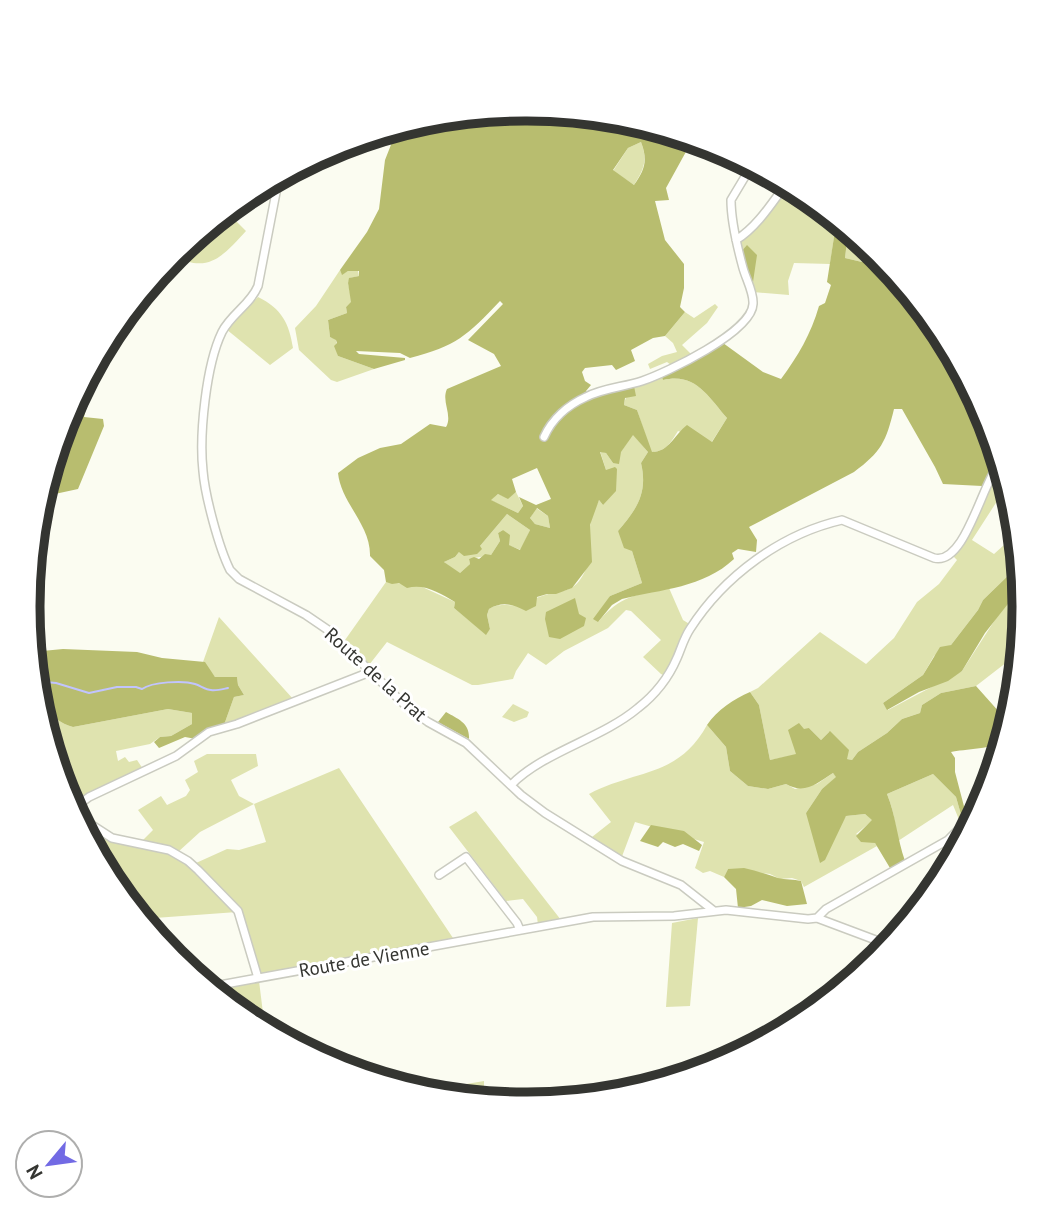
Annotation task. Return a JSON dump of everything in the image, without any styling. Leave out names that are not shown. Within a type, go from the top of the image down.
[{"type":"street","points":[[544,437],[558,416],[585,397],[651,377],[729,336],[751,311],[753,304],[736,240],[731,200],[747,174]]},
{"type":"street","name":"Route de la Prat","points":[[276,190],[258,286],[251,299],[225,326],[214,354],[208,386],[202,447],[203,471],[206,492],[227,564],[233,575],[316,621],[340,640],[397,699],[421,718],[466,743],[545,813],[617,858],[672,881],[714,911]]},
{"type":"street","points":[[736,240],[745,234],[780,193]]},
{"type":"street","points":[[511,785],[544,762],[624,719],[653,695],[666,680],[690,628],[724,586],[783,543],[826,525],[846,520],[934,558],[946,558],[954,553],[965,535],[993,473]]},
{"type":"street","points":[[82,802],[176,756],[209,732],[245,721],[370,672]]},
{"type":"street","points":[[92,825],[112,838],[169,850],[198,870],[238,911],[258,978]]},
{"type":"street","points":[[817,918],[826,909],[933,850],[955,835]]},
{"type":"street","points":[[439,875],[466,857],[520,930]]},
{"type":"street","name":"Route de Vienne","points":[[221,985],[593,917],[674,916],[736,911],[817,918],[878,941]]},
{"type":"green space","points":[[494,122],[589,125],[652,137],[687,149],[666,188],[669,200],[655,201],[665,240],[684,264],[684,288],[680,307],[685,312],[665,336],[653,338],[631,350],[635,361],[616,370],[612,365],[585,368],[582,372],[585,381],[591,385],[586,391],[588,397],[634,386],[636,396],[625,398],[624,405],[637,410],[652,452],[667,446],[687,425],[712,442],[727,418],[700,388],[684,379],[663,380],[661,375],[723,343],[763,372],[781,379],[803,344],[819,306],[825,303],[831,285],[827,282],[837,233],[847,242],[845,258],[862,262],[865,259],[891,286],[930,337],[962,392],[992,471],[982,486],[943,484],[902,409],[894,409],[881,445],[863,465],[749,527],[757,540],[756,552],[738,549],[732,553],[734,559],[709,576],[681,586],[622,599],[612,605],[598,622],[593,619],[610,596],[642,583],[632,551],[624,548],[618,531],[631,515],[642,492],[641,463],[648,452],[633,435],[621,452],[619,464],[613,463],[606,453],[600,452],[606,470],[615,467],[617,469],[616,491],[603,505],[599,500],[590,525],[592,562],[572,588],[537,597],[536,606],[526,611],[508,604],[489,609],[487,615],[490,629],[486,635],[454,608],[455,602],[444,595],[426,588],[407,588],[399,583],[386,582],[384,570],[370,556],[366,534],[340,484],[338,473],[358,458],[380,448],[401,444],[430,424],[446,427],[447,389],[501,366],[494,354],[468,340],[503,304],[500,301],[460,338],[426,354],[410,358],[400,353],[356,351],[359,354],[405,358],[374,369],[338,356],[334,346],[336,340],[330,337],[328,320],[347,313],[346,307],[351,302],[349,278],[359,276],[359,271],[348,271],[342,275],[340,270],[367,232],[379,209],[385,160],[393,139],[431,130]],"holes":[[[641,142],[645,160],[643,170],[634,185],[613,170],[628,148]],[[537,468],[551,499],[536,505],[519,497],[523,506],[518,513],[491,500],[498,494],[508,499],[516,492],[512,479]],[[537,508],[548,516],[550,528],[535,524],[530,518]],[[507,514],[530,530],[520,550],[509,545],[510,535],[503,530],[498,533],[500,541],[491,555],[469,559],[470,564],[460,573],[444,562],[459,552],[464,556],[477,554],[482,549],[480,546]]]},
{"type":"green space","points":[[641,142],[644,164],[634,185],[613,171],[628,148]]},
{"type":"green space","points":[[782,194],[837,233],[830,264],[794,263],[788,281],[789,295],[753,292],[739,245]]},
{"type":"green space","points":[[234,219],[246,231],[222,255],[205,263],[185,261]]},
{"type":"green space","points":[[847,242],[865,259],[862,262],[845,258]]},
{"type":"green space","points":[[747,245],[757,255],[753,282],[750,282],[741,252]]},
{"type":"green space","points":[[340,270],[342,274],[358,271],[359,276],[350,278],[348,283],[352,302],[346,307],[347,313],[328,320],[330,337],[336,339],[338,356],[374,369],[337,382],[331,380],[299,350],[295,328],[316,306]]},
{"type":"green space","points":[[258,297],[279,312],[289,331],[293,348],[270,365],[226,329]]},
{"type":"green space","points":[[715,304],[718,307],[707,323],[682,345],[692,355],[671,365],[667,362],[650,369],[648,364],[677,352],[673,343],[665,336],[685,312],[694,318]]},
{"type":"green space","points":[[661,375],[663,380],[684,379],[700,388],[727,418],[711,443],[678,431],[664,448],[651,452],[637,410],[624,405],[633,389]]},
{"type":"green space","points":[[90,391],[84,417],[103,419],[104,426],[78,489],[54,494],[66,450]]},
{"type":"green space","points":[[633,434],[648,452],[641,463],[642,492],[631,515],[618,531],[632,551],[642,583],[610,596],[598,622],[622,601],[669,588],[683,620],[691,625],[666,676],[643,657],[661,640],[631,611],[626,610],[608,628],[564,651],[546,665],[528,653],[513,679],[478,685],[472,685],[387,642],[369,665],[345,640],[386,582],[418,585],[455,602],[454,608],[486,634],[490,629],[487,615],[489,609],[499,605],[522,604],[572,587],[582,578],[588,563],[593,512],[599,500],[603,505],[606,470],[600,451],[606,453],[613,463]]},
{"type":"green space","points":[[993,477],[999,498],[972,540],[994,554],[1008,542],[1011,573],[983,600],[951,645],[934,656],[923,675],[883,703],[888,710],[962,671],[1012,594],[1009,661],[976,686],[941,693],[922,705],[920,713],[902,719],[887,733],[858,752],[852,760],[847,759],[829,732],[821,740],[809,728],[796,755],[770,760],[759,705],[750,692],[758,688],[820,632],[866,664],[894,638],[917,602],[939,584],[957,560],[953,556]]},
{"type":"green space","points":[[516,492],[523,506],[518,513],[490,500],[498,494],[508,498]]},
{"type":"green space","points":[[536,508],[548,516],[550,528],[535,524],[530,518]]},
{"type":"green space","points":[[507,514],[530,530],[521,550],[508,545],[503,530],[498,533],[500,541],[491,555],[469,559],[470,564],[459,574],[444,562],[459,552],[480,546]]},
{"type":"green space","points":[[1011,573],[1011,600],[985,633],[962,671],[948,681],[919,692],[887,710],[883,703],[923,675],[940,647],[951,645],[983,600]]},
{"type":"green space","points":[[575,598],[579,614],[586,618],[584,626],[560,639],[549,637],[546,612]]},
{"type":"green space","points":[[219,617],[294,700],[224,725],[234,697],[244,695],[237,677],[215,677],[203,662]]},
{"type":"green space","points":[[63,649],[137,652],[162,658],[205,662],[215,677],[237,677],[244,695],[234,697],[224,725],[196,739],[185,737],[159,748],[154,742],[192,724],[192,713],[168,709],[73,727],[64,724],[54,718],[42,651]]},
{"type":"green space","points":[[976,686],[999,712],[991,746],[951,752],[955,758],[955,772],[966,813],[962,818],[956,797],[933,774],[887,794],[905,861],[890,868],[875,843],[861,842],[856,836],[872,820],[865,814],[846,816],[825,860],[820,863],[806,813],[822,789],[836,777],[833,773],[805,788],[786,784],[768,789],[748,786],[730,771],[726,747],[707,725],[726,706],[750,692],[759,705],[770,760],[796,754],[788,730],[799,723],[804,729],[809,728],[821,740],[830,731],[849,750],[847,759],[852,760],[858,752],[887,733],[902,719],[920,713],[922,705],[941,693]]},
{"type":"green space","points":[[513,704],[529,712],[527,717],[514,722],[502,717]]},
{"type":"green space","points":[[168,709],[192,713],[192,724],[171,736],[160,737],[150,744],[116,751],[118,761],[125,757],[129,762],[137,760],[143,769],[81,800],[66,763],[54,718],[73,727]]},
{"type":"green space","points":[[446,712],[465,725],[469,739],[438,722]]},
{"type":"green space","points":[[707,725],[726,747],[730,771],[748,786],[768,789],[786,784],[795,789],[817,784],[833,773],[837,777],[822,789],[806,813],[839,827],[846,816],[865,814],[873,820],[856,834],[877,846],[804,887],[801,881],[792,878],[780,879],[770,874],[728,869],[724,877],[710,871],[703,873],[695,868],[704,842],[635,822],[621,859],[592,837],[611,822],[589,794],[669,764],[696,742]]},
{"type":"green space","points":[[207,754],[256,754],[258,766],[231,780],[239,796],[254,804],[200,832],[178,852],[140,843],[153,830],[138,810],[161,796],[167,805],[186,796],[190,790],[185,780],[198,772],[194,761]]},
{"type":"green space","points":[[339,768],[455,941],[260,976],[242,913],[196,863],[227,849],[239,850],[266,842],[254,804]]},
{"type":"green space","points":[[933,774],[956,797],[962,818],[960,822],[953,805],[898,841],[887,794]]},
{"type":"green space","points":[[476,811],[561,920],[538,925],[537,917],[523,899],[506,901],[449,827]]},
{"type":"green space","points":[[651,825],[684,831],[702,845],[699,851],[683,844],[675,847],[663,842],[658,847],[640,841]]},
{"type":"green space","points":[[94,829],[109,839],[169,852],[190,865],[237,912],[154,918],[122,876]]},
{"type":"green space","points":[[744,868],[781,879],[801,881],[807,904],[787,906],[762,900],[751,906],[738,908],[736,889],[724,877],[728,869]]},
{"type":"green space","points":[[698,918],[690,1006],[666,1007],[672,923]]},
{"type":"green space","points":[[259,981],[263,1015],[230,992],[224,987]]},
{"type":"green space","points":[[484,1081],[484,1090],[453,1086]]},
{"type":"waterway","points":[[46,682],[89,693],[117,687],[142,689],[160,683],[176,682],[195,684],[209,690],[228,688]]}]
